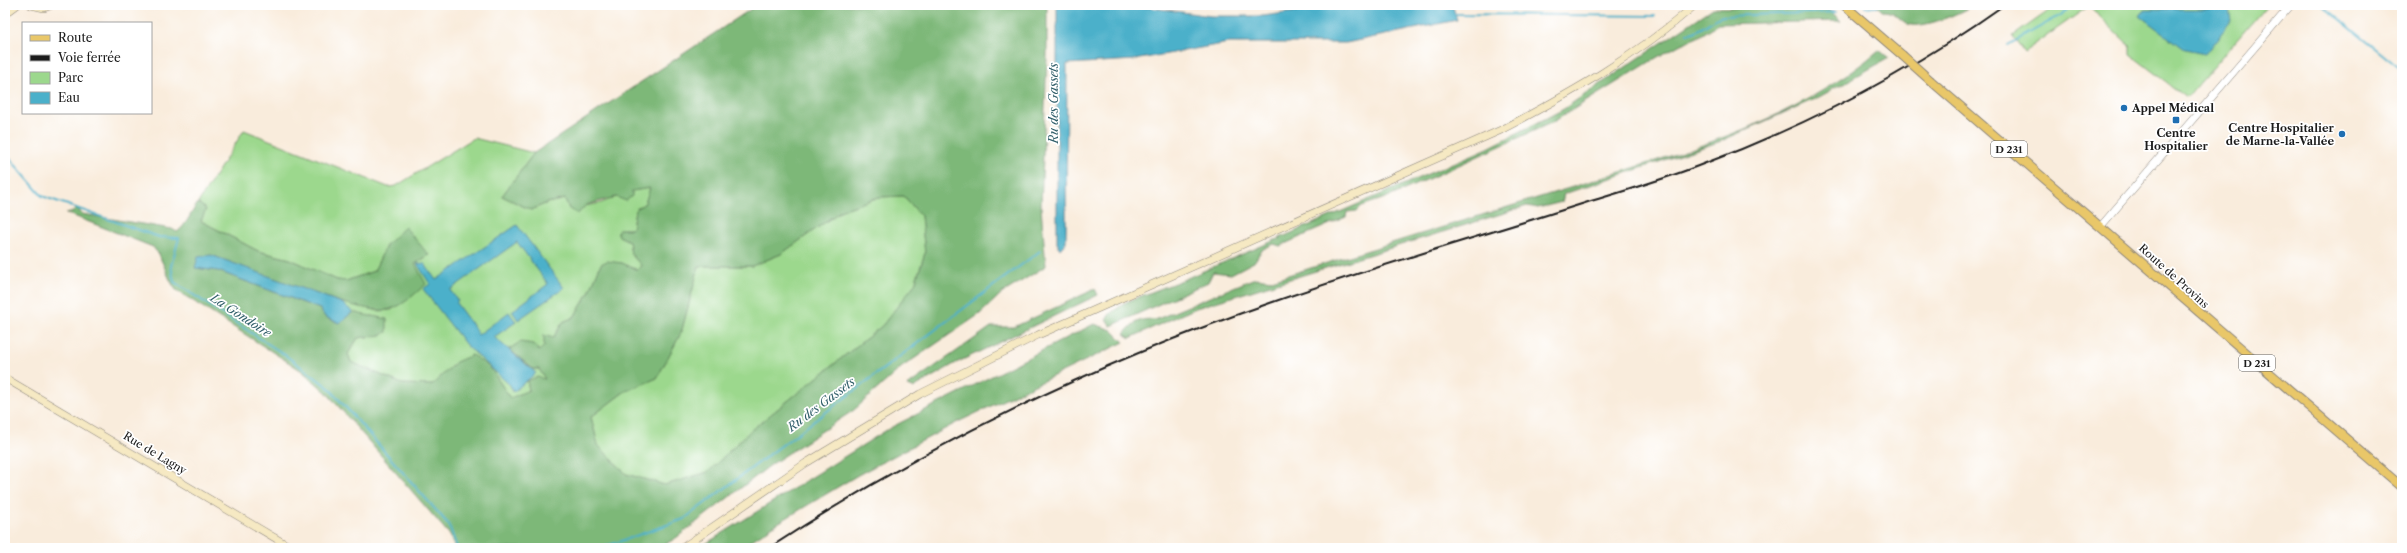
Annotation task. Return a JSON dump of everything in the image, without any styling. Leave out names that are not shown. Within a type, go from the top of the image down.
[{"type":"main road","points":[[5,14],[17,5]]},
{"type":"main road","points":[[31,5],[44,8],[52,5]]},
{"type":"main road","points":[[682,548],[806,463],[920,394],[1045,332],[1501,130],[1553,103],[1624,59],[1695,5]]},
{"type":"main road","name":"Route de Provins","points":[[1844,5],[2101,226],[2205,319],[2402,487]]},
{"type":"main road","name":"Rue de Lagny","points":[[5,378],[292,548]]},
{"type":"street","points":[[2101,226],[2291,5]]},
{"type":"green space","points":[[757,5],[1047,5],[1047,57],[1041,207],[1046,266],[1001,294],[980,314],[902,367],[854,410],[772,464],[676,538],[659,548],[455,548],[449,534],[326,392],[302,371],[176,290],[160,257],[153,247],[66,213],[73,212],[77,208],[82,214],[172,229],[177,232],[186,223],[198,203],[206,209],[201,221],[258,251],[290,259],[337,280],[346,281],[374,271],[387,244],[405,227],[429,255],[415,264],[426,284],[405,302],[391,309],[378,310],[331,299],[275,280],[211,255],[195,268],[218,271],[320,309],[325,317],[339,323],[353,312],[387,319],[387,332],[381,335],[358,338],[348,354],[351,362],[402,384],[432,385],[456,362],[472,355],[490,367],[510,398],[529,390],[527,381],[537,377],[545,379],[539,369],[533,369],[509,349],[520,342],[534,344],[539,351],[544,346],[544,335],[553,338],[563,322],[574,317],[589,293],[601,264],[607,261],[622,263],[638,270],[641,265],[631,254],[629,241],[619,236],[617,231],[620,229],[632,229],[635,210],[645,203],[650,188],[632,191],[632,196],[626,201],[616,197],[586,205],[578,214],[569,209],[565,199],[547,203],[531,210],[502,196],[534,153]],"holes":[[[904,196],[921,216],[925,253],[915,284],[882,326],[750,431],[708,472],[665,485],[626,474],[598,445],[591,417],[624,392],[657,378],[681,333],[699,266],[752,266],[781,254],[842,210],[879,197]]]},
{"type":"green space","points":[[1818,5],[1826,7],[1841,21],[1718,24],[1698,37],[1681,44],[1656,58],[1553,122],[1391,196],[1362,206],[1357,211],[1347,212],[1346,217],[1280,246],[1274,244],[1263,249],[1254,262],[1231,274],[1213,272],[1208,282],[1111,326],[1106,319],[1111,313],[1126,302],[1185,279],[1488,148],[1562,110],[1713,8]]},
{"type":"green space","points":[[1876,5],[1973,5],[1941,20],[1922,25],[1914,25],[1904,22],[1895,14],[1882,11]]},
{"type":"green space","points":[[2057,5],[2267,5],[2187,98],[2131,55],[2131,47],[2089,6],[2024,52],[2013,36]]},
{"type":"green space","points":[[1879,50],[1889,58],[1819,97],[1721,141],[1564,194],[1562,202],[1538,208],[1527,206],[1196,308],[1130,338],[1124,334],[1141,320],[1155,320],[1255,278],[1272,280],[1668,157],[1743,130],[1814,96],[1848,74]]},
{"type":"green space","points":[[244,130],[388,187],[396,186],[474,138],[534,153],[502,196],[531,210],[547,203],[565,199],[569,209],[601,203],[632,191],[650,188],[645,203],[635,210],[632,229],[620,229],[619,236],[629,241],[631,254],[641,265],[638,271],[622,263],[601,264],[589,293],[574,317],[563,322],[553,338],[539,352],[509,348],[533,369],[539,369],[546,379],[527,381],[529,390],[510,399],[490,367],[456,362],[432,385],[402,384],[351,362],[348,354],[358,338],[381,335],[373,316],[367,317],[353,312],[339,323],[195,268],[198,257],[378,311],[391,310],[405,301],[415,264],[429,255],[387,244],[374,271],[346,281],[337,280],[290,259],[258,251],[201,221],[206,209],[198,203]]},
{"type":"green space","points":[[904,196],[921,216],[925,253],[915,284],[882,326],[750,431],[708,472],[665,485],[626,474],[598,445],[591,417],[624,392],[657,378],[681,333],[699,266],[752,266],[781,254],[842,210],[879,197]]},
{"type":"green space","points":[[1095,289],[1098,295],[956,363],[913,388],[907,386],[991,327],[1014,327]]},
{"type":"green space","points":[[1094,324],[1112,330],[1124,342],[958,422],[858,475],[778,523],[740,548],[699,548],[890,428]]},
{"type":"water","points":[[1057,5],[1131,5],[1211,16],[1263,16],[1300,11],[1307,8],[1305,5],[1447,5],[1453,7],[1457,20],[1346,43],[1228,43],[1134,60],[1067,64],[1066,242],[1060,249],[1057,243]]},
{"type":"water","points":[[2145,9],[2229,9],[2231,21],[2205,54],[2185,50],[2140,16]]},
{"type":"water","points":[[517,225],[564,288],[518,320],[512,311],[548,284],[517,242],[450,290],[458,301],[456,303],[471,322],[478,335],[509,312],[516,322],[494,337],[536,373],[513,392],[510,385],[466,345],[423,289],[430,284],[417,264],[424,263],[436,280]]},
{"type":"water","points":[[211,255],[342,303],[353,312],[339,323],[325,317],[320,309],[218,271],[195,268],[198,257]]},
{"type":"waterway","name":"Ru des Gassets","points":[[1865,7],[1882,5]]},
{"type":"waterway","name":"Ru des Gassets","points":[[1900,5],[1941,5]]},
{"type":"waterway","name":"Ru des Gassets","points":[[2008,45],[2061,15],[2071,5]]},
{"type":"waterway","name":"Ru des Gassets","points":[[2322,5],[2402,70]]},
{"type":"waterway","name":"Ru des Gassets","points":[[1687,33],[1696,31],[1723,16],[1836,12]]},
{"type":"waterway","name":"Ru des Gassets","points":[[1453,14],[1655,16]]},
{"type":"waterway","name":"La Gondoire","points":[[5,153],[42,196],[159,237],[179,238],[171,266],[174,282],[285,355],[328,387],[449,525],[457,548]]},
{"type":"waterway","name":"Ru des Gassets","points":[[601,548],[684,519],[1040,251]]},
{"type":"railway","points":[[769,548],[888,475],[1012,410],[1075,380],[1204,327],[1309,289],[1657,181],[1738,150],[1856,96],[1932,53],[2004,5]]},
{"type":"place","name":"Appel Médical","points":[[2124,108]]},
{"type":"place","name":"Centre Hospitalier","points":[[2176,120]]},
{"type":"place","name":"Centre Hospitalier de Marne-la-Vallée","points":[[2342,134]]}]
